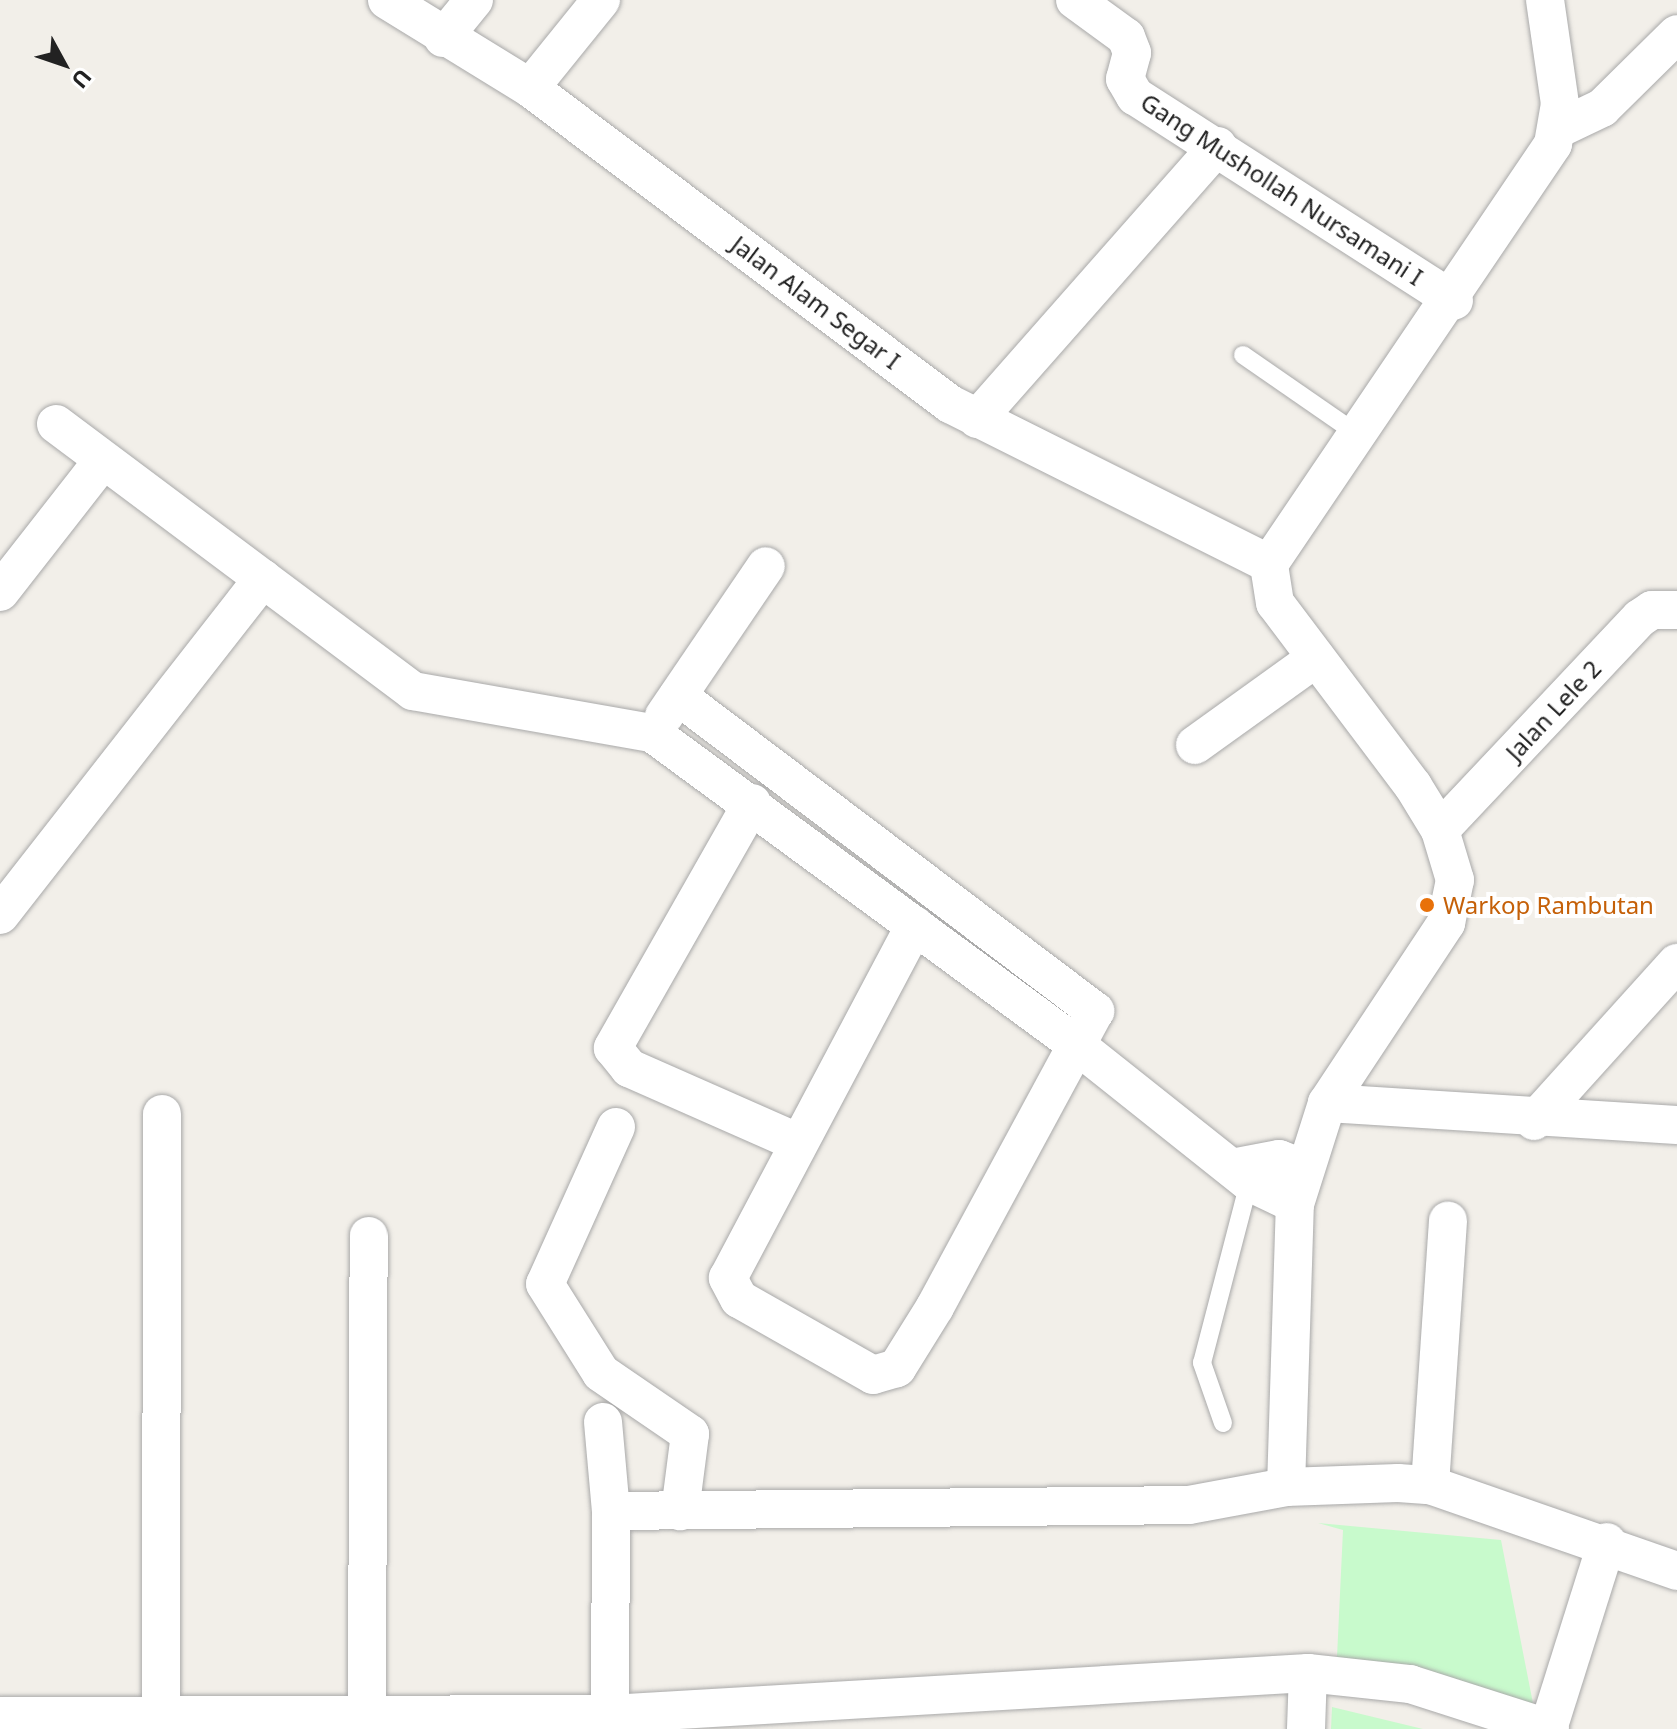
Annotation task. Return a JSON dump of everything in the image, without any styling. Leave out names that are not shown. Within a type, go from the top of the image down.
[{"type":"street","name":"Jalan Alam Segar I","points":[[387,0],[443,38],[530,88],[977,419],[1269,564]]},
{"type":"street","points":[[443,38],[474,0]]},
{"type":"street","points":[[530,88],[601,0]]},
{"type":"street","name":"Gang Mushollah Nursamani I","points":[[1075,0],[1126,37],[1132,53],[1125,79],[1135,96],[1218,146],[1454,301]]},
{"type":"street","points":[[1545,0],[1560,128]]},
{"type":"street","points":[[1286,1487],[1300,1186],[1327,1103],[1455,901],[1440,830],[1275,603],[1269,564],[1454,301],[1560,128],[1602,108],[1677,34]]},
{"type":"street","points":[[977,419],[1218,146]]},
{"type":"street","points":[[56,424],[413,691],[652,733],[752,803],[1245,1171],[1300,1186]]},
{"type":"street","points":[[0,592],[103,460]]},
{"type":"street","points":[[652,733],[766,566]]},
{"type":"street","points":[[0,915],[263,578]]},
{"type":"street","name":"Jalan Lele 2","points":[[1440,830],[1640,618],[1652,610],[1677,610]]},
{"type":"street","points":[[1195,745],[1316,658]]},
{"type":"street","points":[[678,696],[1095,1011],[1074,1043],[935,1307],[897,1368],[885,1374],[862,1371],[730,1289],[731,1267],[915,925]]},
{"type":"street","points":[[752,803],[613,1048],[629,1068],[797,1142]]},
{"type":"street","points":[[1534,1121],[1677,963]]},
{"type":"street","points":[[1327,1103],[1534,1121],[1677,1125]]},
{"type":"street","points":[[161,1716],[162,1114]]},
{"type":"street","points":[[616,1127],[545,1284],[601,1373],[690,1434],[680,1511]]},
{"type":"street","points":[[1430,1485],[1448,1221]]},
{"type":"street","points":[[367,1715],[369,1236]]},
{"type":"street","points":[[603,1422],[611,1511],[610,1722]]},
{"type":"street","points":[[611,1511],[1189,1505],[1286,1487],[1430,1485],[1607,1542],[1677,1571]]},
{"type":"street","points":[[0,1716],[367,1715],[610,1722],[1308,1673],[1387,1679],[1549,1729],[1607,1542]]},
{"type":"street","points":[[1306,1729],[1308,1673]]},
{"type":"lane","points":[[1243,355],[1360,436]]},
{"type":"lane","points":[[1223,1423],[1202,1363],[1245,1171]]},
{"type":"green space","points":[[1318,1523],[1501,1540],[1538,1729],[1336,1678],[1343,1530]]},
{"type":"green space","points":[[1332,1707],[1423,1729],[1331,1729]]},
{"type":"place","name":"Warkop Rambutan","points":[[1427,905]]}]
